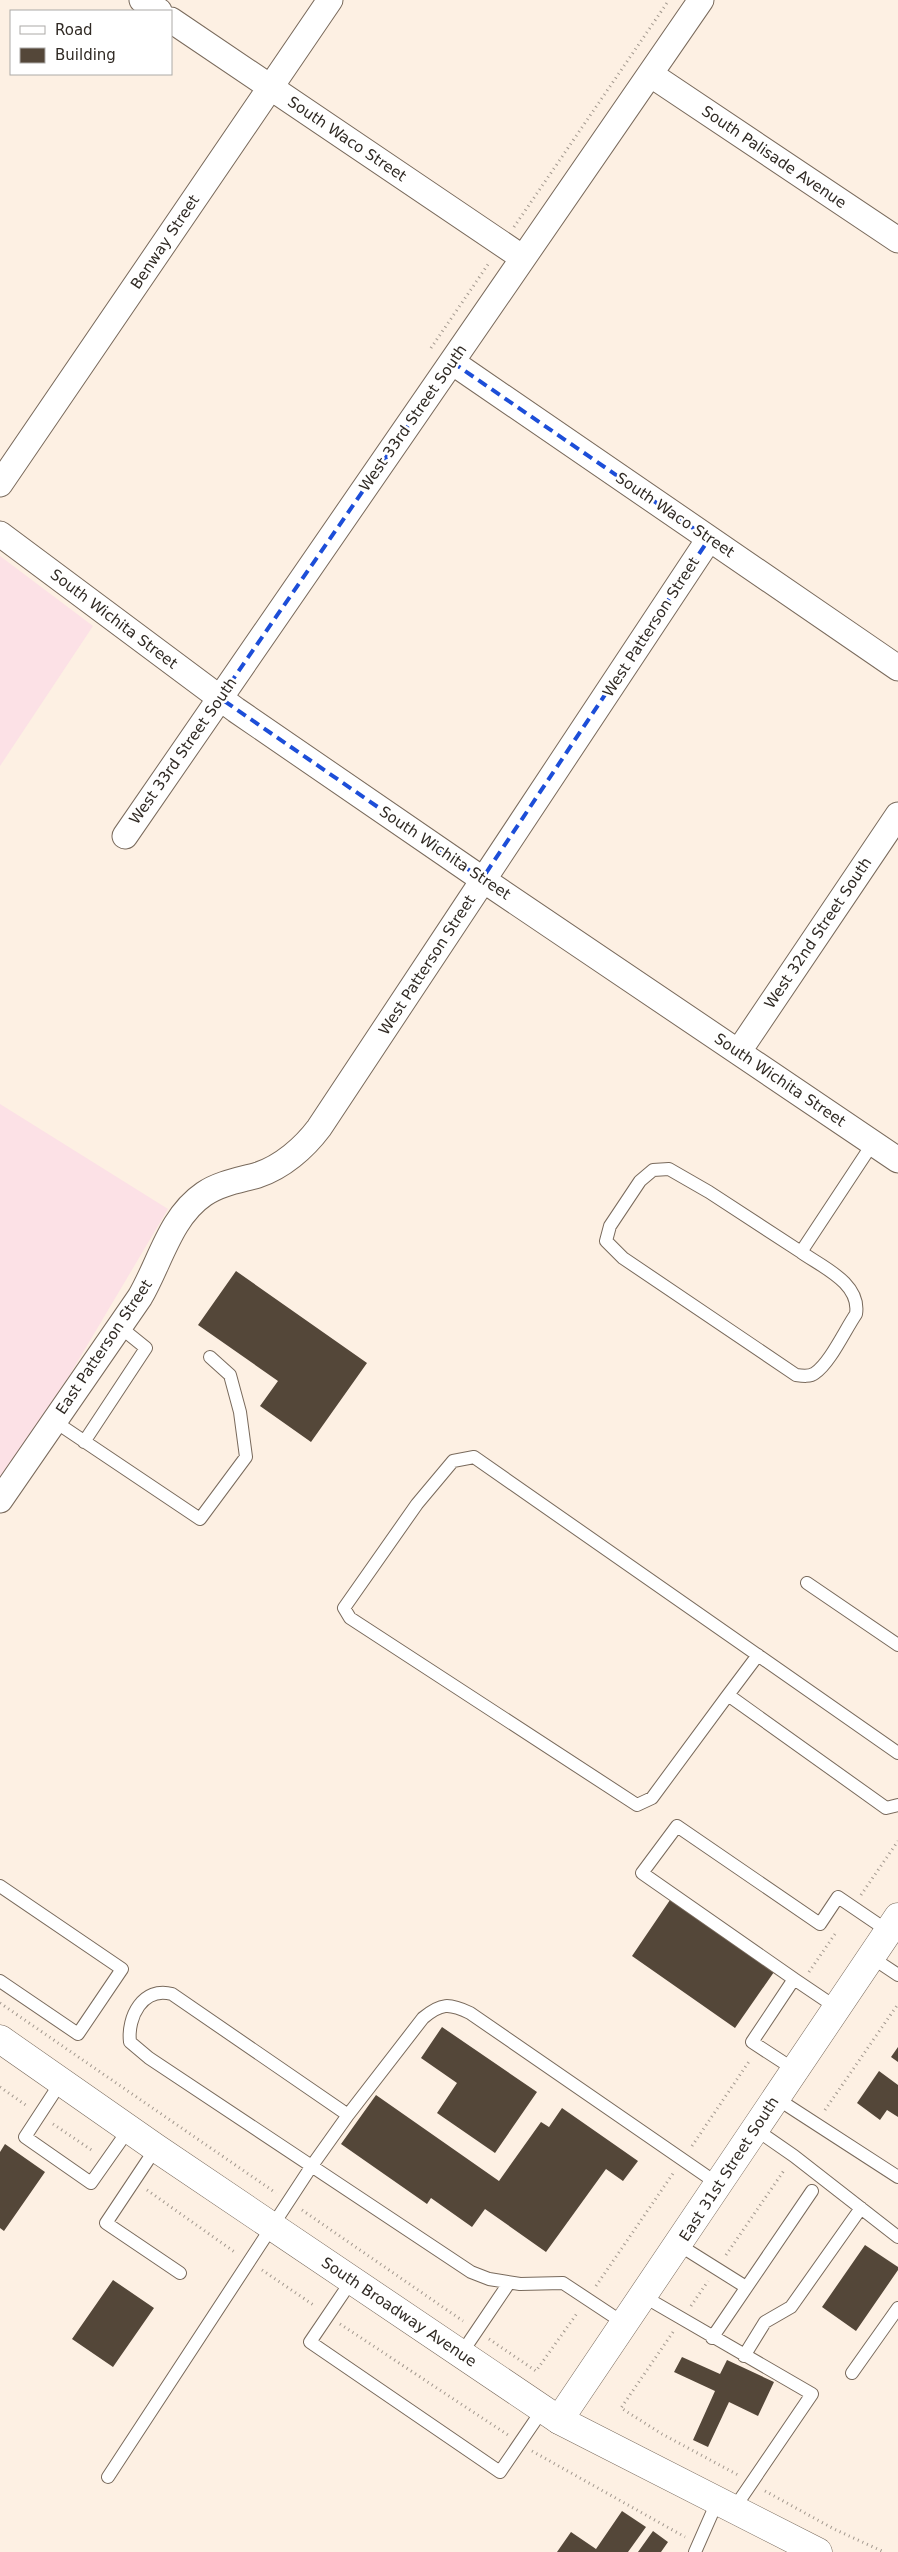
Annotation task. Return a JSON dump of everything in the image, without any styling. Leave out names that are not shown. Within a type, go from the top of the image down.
[{"type":"main road","name":"East 31st Street South","points":[[551,2415],[625,2324],[893,1924]]},
{"type":"main road","name":"South Broadway Avenue","points":[[0,2039],[156,2148],[551,2415],[725,2506],[789,2546],[818,2552]]},
{"type":"street","points":[[142,0],[157,10]]},
{"type":"street","name":"Benway Street","points":[[0,484],[330,0]]},
{"type":"street","name":"West 33rd Street South","points":[[125,836],[700,0]]},
{"type":"street","name":"South Waco Street","points":[[172,21],[523,258]]},
{"type":"street","name":"South Palisade Avenue","points":[[650,74],[898,240]]},
{"type":"street","name":"South Waco Street","points":[[452,362],[898,668]]},
{"type":"street","name":"South Wichita Street","points":[[0,534],[220,698],[482,879],[898,1160]]},
{"type":"street","name":"West Patterson Street","points":[[204,1194],[218,1186],[276,1167],[295,1153],[313,1135],[709,539]]},
{"type":"street","name":"West 32nd Street South","points":[[739,1051],[898,815]]},
{"type":"street","name":"East Patterson Street","points":[[0,1500],[120,1327],[150,1280],[173,1229],[192,1205],[204,1194]]},
{"type":"lane","points":[[801,1252],[873,1143]]},
{"type":"lane","points":[[669,1169],[709,1192],[801,1252],[842,1280],[850,1288],[857,1306],[856,1314],[822,1366],[814,1374],[806,1377],[796,1375],[623,1258],[606,1241],[614,1219],[640,1181],[653,1170],[669,1169]]},
{"type":"lane","points":[[84,1442],[146,1348],[120,1327]]},
{"type":"lane","points":[[54,1421],[200,1519],[246,1457],[240,1412],[230,1375],[210,1357]]},
{"type":"lane","points":[[758,1655],[652,1798],[637,1805],[350,1618],[344,1608],[417,1504],[453,1461],[474,1457],[758,1655],[898,1753]]},
{"type":"lane","points":[[807,1583],[898,1645]]},
{"type":"lane","points":[[728,1695],[886,1808],[898,1804]]},
{"type":"lane","points":[[837,2008],[642,1873],[677,1826],[820,1924],[838,1896],[854,1907],[893,1924]]},
{"type":"lane","points":[[0,1886],[122,1969],[78,2034],[0,1981]]},
{"type":"lane","points":[[871,1957],[898,1975]]},
{"type":"lane","points":[[795,2070],[752,2042],[798,1982]]},
{"type":"lane","points":[[348,2115],[172,1994],[160,1991],[149,1996],[132,2018],[128,2030],[130,2042],[149,2058],[471,2272],[509,2283],[563,2283],[625,2324]]},
{"type":"lane","points":[[108,2476],[288,2201],[348,2115],[422,2018],[444,2006],[455,2006],[470,2013],[718,2184]]},
{"type":"lane","points":[[61,2082],[25,2137],[91,2183],[129,2129]]},
{"type":"lane","points":[[776,2098],[898,2177]]},
{"type":"lane","points":[[755,2129],[794,2156],[898,2237]]},
{"type":"lane","points":[[156,2148],[106,2223],[180,2273]]},
{"type":"lane","points":[[712,2338],[812,2191]]},
{"type":"lane","points":[[744,2356],[765,2322],[791,2308],[861,2208]]},
{"type":"lane","points":[[679,2245],[746,2287]]},
{"type":"lane","points":[[352,2280],[310,2342],[500,2472],[520,2443],[551,2415]]},
{"type":"lane","points":[[461,2354],[509,2283]]},
{"type":"lane","points":[[643,2296],[712,2338],[812,2394],[725,2506],[697,2548]]},
{"type":"lane","points":[[852,2373],[898,2308]]},
{"type":"path","points":[[428,352],[669,0]]},
{"type":"path","points":[[798,1982],[854,1907],[898,1841]]},
{"type":"path","points":[[0,2004],[536,2370],[588,2298],[759,2046]]},
{"type":"path","points":[[816,2124],[898,2004]]},
{"type":"path","points":[[0,2087],[107,2161]]},
{"type":"path","points":[[621,2408],[794,2156]]},
{"type":"path","points":[[134,2181],[249,2262],[545,2460],[697,2548]]},
{"type":"highlighted area","points":[[452,362],[709,539],[482,879],[220,698]]},
{"type":"shaded area","points":[[0,556],[93,626],[0,766]]},
{"type":"shaded area","points":[[0,1104],[168,1209],[69,1376],[0,1478]]},
{"type":"building","points":[[236,1271],[367,1363],[311,1442],[260,1406],[278,1381],[198,1325]]},
{"type":"building","points":[[670,1900],[774,1972],[735,2028],[632,1956]]},
{"type":"building","points":[[442,2027],[537,2092],[495,2153],[437,2113],[457,2083],[421,2058]]},
{"type":"building","points":[[898,2047],[898,2062],[891,2057]]},
{"type":"building","points":[[879,2071],[898,2085],[898,2117],[887,2110],[880,2120],[857,2103]]},
{"type":"building","points":[[376,2095],[499,2181],[541,2122],[549,2127],[562,2108],[638,2161],[623,2181],[606,2169],[546,2252],[485,2209],[472,2227],[431,2198],[427,2204],[341,2144]]},
{"type":"building","points":[[5,2144],[45,2172],[4,2231],[0,2228],[0,2152]]},
{"type":"building","points":[[865,2245],[898,2267],[898,2270],[856,2331],[822,2307]]},
{"type":"building","points":[[113,2280],[154,2308],[113,2367],[72,2339]]},
{"type":"building","points":[[682,2357],[720,2374],[727,2360],[774,2382],[758,2416],[729,2402],[708,2447],[693,2440],[715,2391],[674,2372]]},
{"type":"building","points":[[622,2511],[646,2527],[628,2552],[557,2552],[571,2532],[596,2549]]},
{"type":"building","points":[[653,2531],[668,2542],[661,2552],[638,2552]]}]
